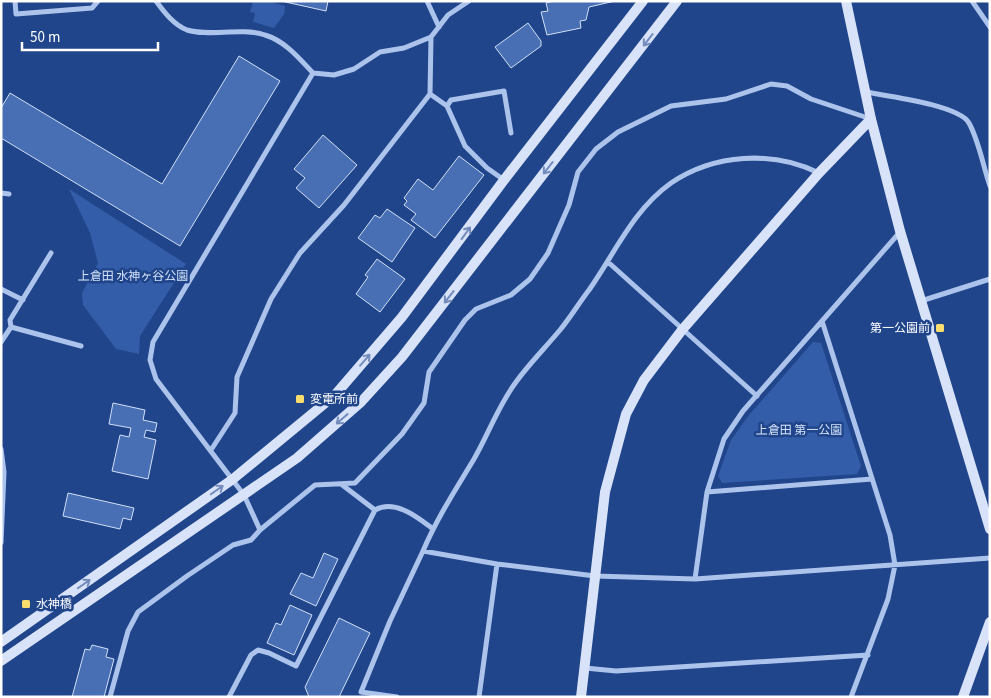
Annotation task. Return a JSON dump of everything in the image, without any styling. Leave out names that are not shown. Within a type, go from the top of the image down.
[{"type":"street","points":[[15,1],[16,14],[92,8],[98,1]]},
{"type":"street","points":[[156,1],[168,16],[187,30],[238,31],[265,35],[290,48],[313,73],[334,75],[354,69],[380,52],[404,48],[432,37]]},
{"type":"street","points":[[426,1],[439,27]]},
{"type":"street","points":[[211,450],[235,413],[237,377],[271,300],[300,253],[344,205],[430,94],[432,37],[448,15],[469,1]]},
{"type":"street","points":[[1,642],[233,479],[334,395],[402,317],[504,180],[643,1]]},
{"type":"street","points":[[1,661],[297,458],[361,402],[402,357],[677,1]]},
{"type":"street","points":[[846,1],[871,119],[900,231],[990,529]]},
{"type":"street","points":[[972,1],[990,27]]},
{"type":"street","points":[[260,530],[244,495],[156,379],[150,360],[153,342],[313,73]]},
{"type":"street","points":[[110,697],[128,631],[138,612],[233,545],[251,540],[260,530],[315,485],[355,483],[402,434],[424,403],[429,372],[465,320],[476,309],[511,295],[530,279],[552,245],[569,205],[578,172],[596,149],[618,132],[671,106],[726,99],[771,84],[787,86],[811,100],[871,119]]},
{"type":"street","points":[[447,106],[452,100],[504,91],[511,133]]},
{"type":"street","points":[[866,92],[928,104],[953,111],[968,121],[990,186]]},
{"type":"street","points":[[430,94],[447,106],[465,146],[487,168],[504,180]]},
{"type":"street","points":[[581,697],[605,492],[626,414],[644,380],[682,330],[819,173],[871,119]]},
{"type":"street","points":[[397,697],[361,692],[390,621],[432,528],[474,458],[500,406],[516,382],[562,328],[608,262],[632,222],[648,202],[672,183],[699,167],[754,158],[803,165],[819,173]]},
{"type":"street","points":[[1,193],[9,194]]},
{"type":"street","points":[[695,579],[707,492],[724,439],[743,411],[900,231]]},
{"type":"street","points":[[1,342],[11,328],[10,320],[51,253]]},
{"type":"street","points":[[608,262],[757,396]]},
{"type":"street","points":[[920,301],[990,279]]},
{"type":"street","points":[[1,289],[23,300]]},
{"type":"street","points":[[822,321],[890,535],[895,565],[888,599],[851,697]]},
{"type":"street","points":[[11,328],[81,346]]},
{"type":"street","points":[[1,448],[4,472],[3,540],[1,543]]},
{"type":"street","points":[[707,492],[872,479]]},
{"type":"street","points":[[341,484],[375,510]]},
{"type":"street","points":[[229,697],[252,655],[258,650],[269,653],[296,666],[375,510],[381,507],[404,510],[432,528]]},
{"type":"street","points":[[423,551],[497,564],[595,576],[695,579],[990,558]]},
{"type":"street","points":[[479,697],[497,564]]},
{"type":"street","points":[[963,697],[990,622]]},
{"type":"street","points":[[585,668],[616,671],[868,655]]},
{"type":"green space","points":[[253,1],[267,1],[285,6],[284,14],[274,28],[253,22],[255,13],[250,12]]},
{"type":"green space","name":"上倉田 水神ヶ谷公園","points":[[69,189],[186,264],[140,336],[139,354],[116,349],[83,305],[82,293],[98,263],[90,233]]},
{"type":"green space","name":"上倉田 第一公園","points":[[813,342],[821,343],[861,466],[857,474],[722,483],[718,476],[731,440],[749,415]]},
{"type":"building","points":[[281,1],[328,1],[326,11]]},
{"type":"building","points":[[554,1],[615,1],[589,7],[586,20],[580,21],[581,28],[547,35],[541,12],[548,11],[546,3]]},
{"type":"building","points":[[528,23],[541,41],[541,46],[511,68],[495,47]]},
{"type":"building","points":[[239,56],[280,81],[180,246],[1,138],[1,108],[10,93],[162,184]]},
{"type":"building","points":[[323,135],[357,165],[319,208],[296,188],[305,178],[294,169]]},
{"type":"building","points":[[459,156],[484,175],[435,238],[411,220],[416,214],[404,205],[407,201],[404,198],[418,179],[433,190]]},
{"type":"building","points":[[387,209],[415,228],[392,262],[358,238],[375,215],[380,218]]},
{"type":"building","points":[[377,259],[405,279],[380,312],[356,294],[368,277],[365,275]]},
{"type":"building","points":[[113,403],[145,410],[143,420],[157,423],[155,432],[146,430],[144,437],[156,440],[148,479],[112,471],[120,435],[129,437],[131,428],[109,424]]},
{"type":"building","points":[[68,493],[134,508],[131,520],[123,518],[120,529],[63,516]]},
{"type":"building","points":[[324,553],[338,559],[316,606],[290,594],[301,573],[313,578]]},
{"type":"building","points":[[290,605],[312,615],[294,655],[267,643],[276,623],[281,625]]},
{"type":"building","points":[[339,618],[370,633],[339,697],[309,697],[305,687]]},
{"type":"building","points":[[92,645],[108,649],[106,657],[114,659],[104,697],[72,697],[85,649],[90,650]]},
{"type":"place","name":"第一公園前","points":[[940,328]]},
{"type":"place","name":"変電所前","points":[[300,399]]},
{"type":"place","name":"水神橋","points":[[26,604]]}]
